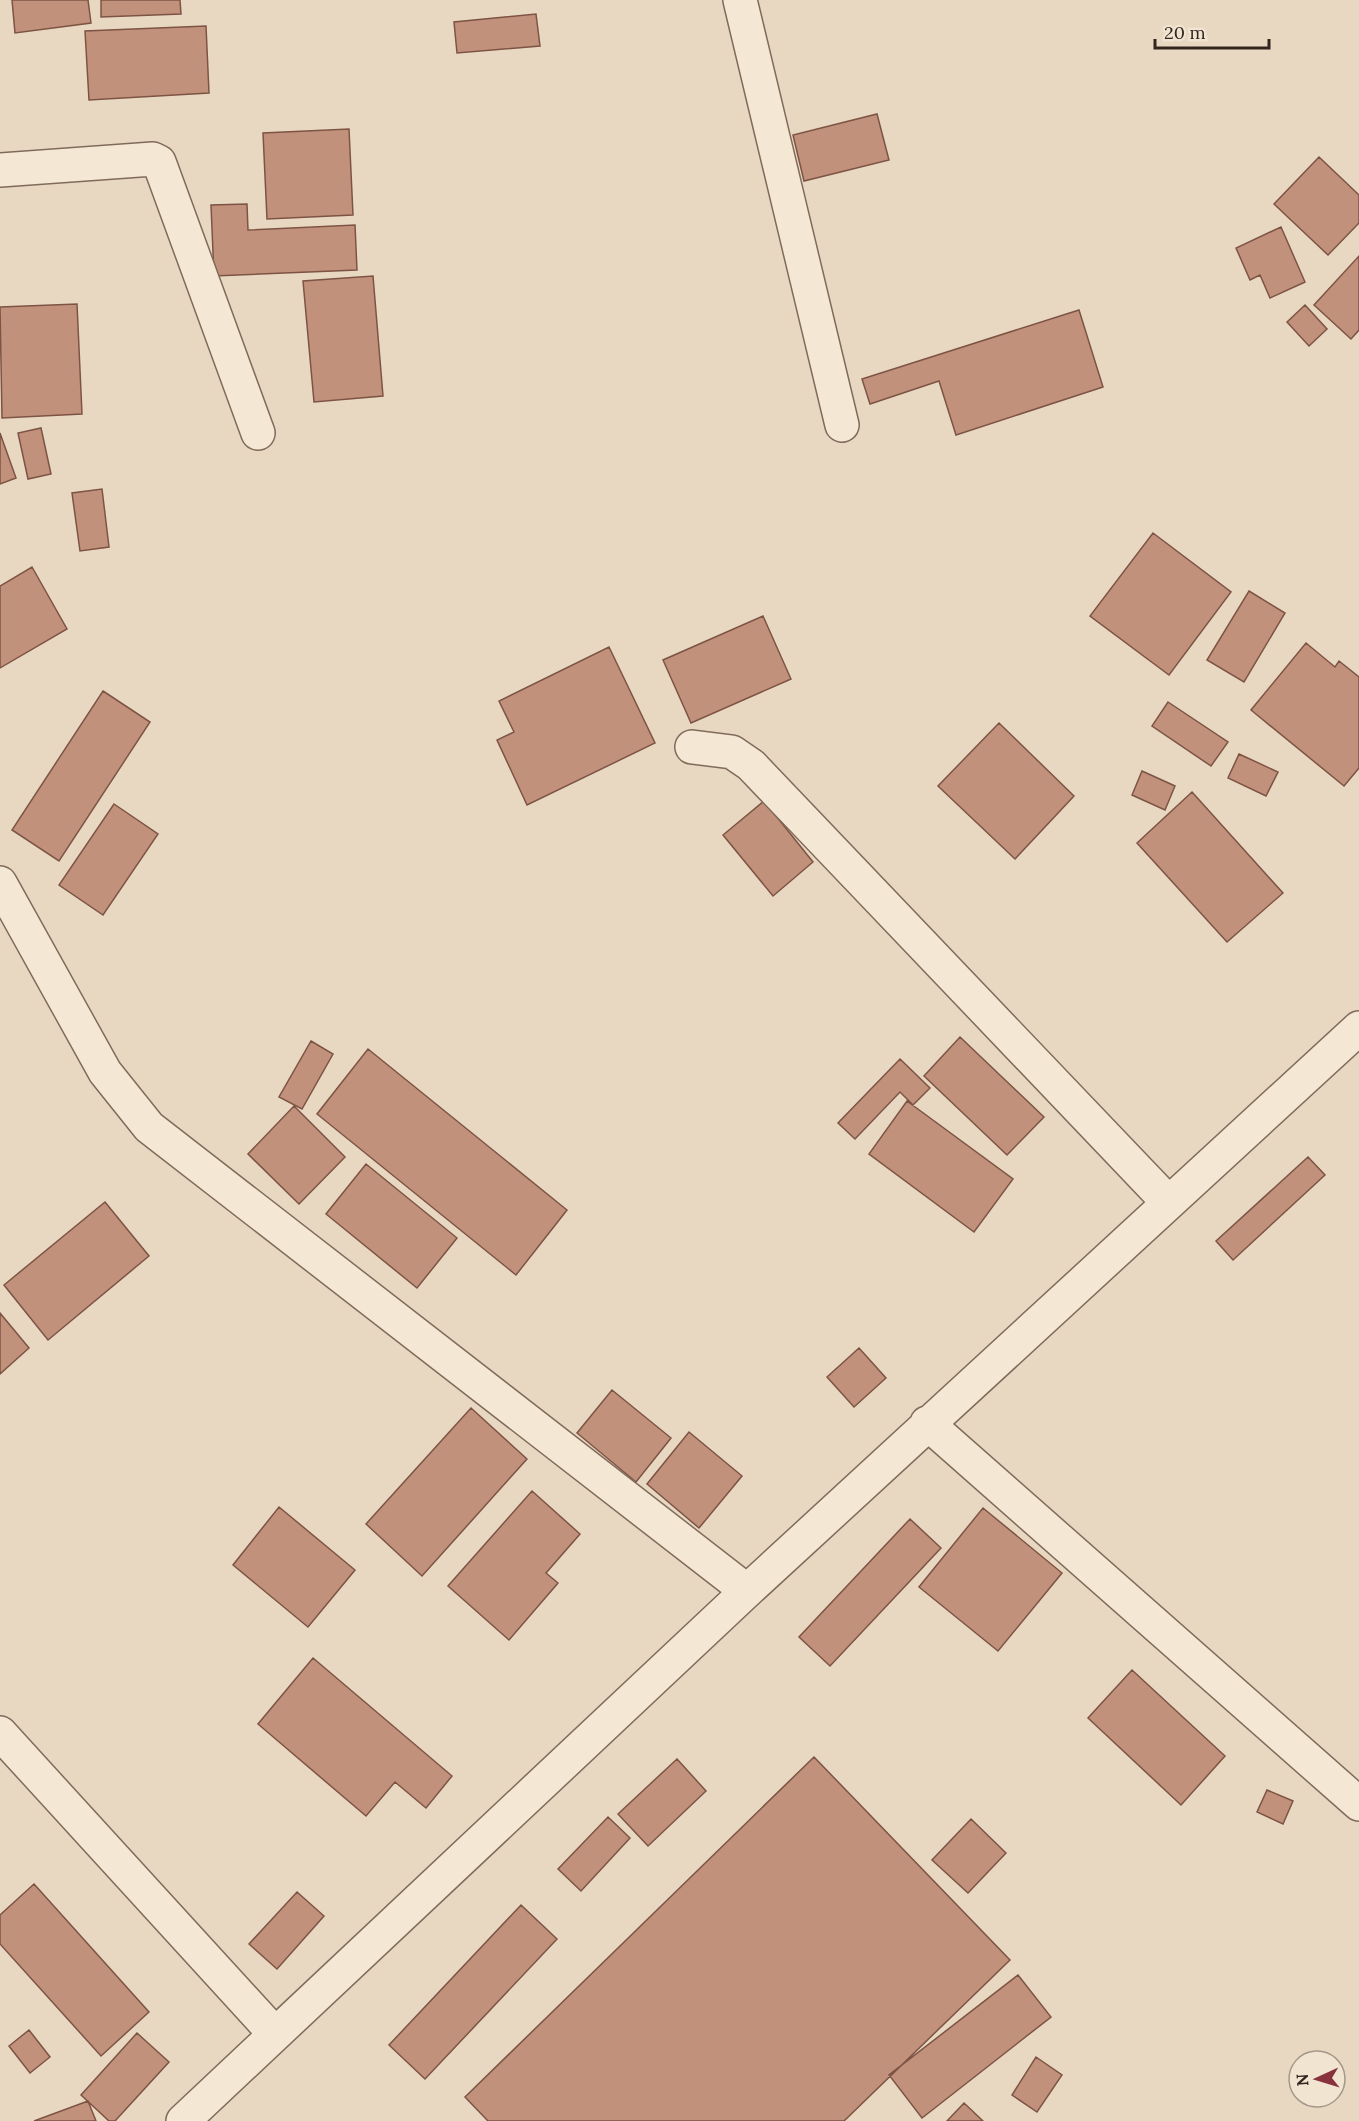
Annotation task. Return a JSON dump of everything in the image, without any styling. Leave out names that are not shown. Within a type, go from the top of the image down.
[{"type":"street","points":[[740,0],[842,425]]},
{"type":"street","points":[[0,170],[153,159],[159,162],[258,433]]},
{"type":"street","points":[[692,747],[732,752],[751,765],[1168,1202]]},
{"type":"street","points":[[0,883],[105,1072],[149,1127],[747,1591]]},
{"type":"street","points":[[183,2121],[927,1423],[1359,1028]]},
{"type":"street","points":[[927,1423],[1359,1804]]},
{"type":"street","points":[[0,1733],[275,2034]]},
{"type":"building","points":[[12,0],[88,0],[91,23],[15,33]]},
{"type":"building","points":[[101,0],[180,0],[181,14],[101,17]]},
{"type":"building","points":[[536,14],[540,46],[457,53],[454,22]]},
{"type":"building","points":[[206,26],[209,93],[89,100],[85,31]]},
{"type":"building","points":[[877,114],[889,160],[804,181],[793,135]]},
{"type":"building","points":[[349,129],[353,215],[267,219],[263,133]]},
{"type":"building","points":[[1319,157],[1359,195],[1359,223],[1328,255],[1274,204]]},
{"type":"building","points":[[247,204],[248,230],[355,225],[357,270],[214,276],[211,205]]},
{"type":"building","points":[[1281,227],[1305,282],[1270,298],[1260,275],[1250,280],[1236,248]]},
{"type":"building","points":[[1359,256],[1359,330],[1351,339],[1314,305]]},
{"type":"building","points":[[373,276],[383,396],[314,402],[303,281]]},
{"type":"building","points":[[77,304],[82,414],[2,418],[0,307]]},
{"type":"building","points":[[1305,305],[1327,329],[1309,346],[1287,322]]},
{"type":"building","points":[[1079,310],[1103,387],[956,435],[939,381],[870,404],[862,379]]},
{"type":"building","points":[[41,428],[51,474],[28,479],[18,433]]},
{"type":"building","points":[[0,433],[16,478],[0,484]]},
{"type":"building","points":[[102,489],[109,547],[80,551],[72,493]]},
{"type":"building","points":[[1153,533],[1231,592],[1169,675],[1090,616]]},
{"type":"building","points":[[32,567],[67,629],[0,668],[0,586]]},
{"type":"building","points":[[1249,591],[1285,613],[1244,682],[1207,660]]},
{"type":"building","points":[[763,616],[791,679],[691,723],[663,660]]},
{"type":"building","points":[[1306,643],[1335,667],[1339,661],[1359,677],[1359,768],[1344,786],[1251,710]]},
{"type":"building","points":[[609,647],[655,743],[527,805],[497,740],[514,732],[499,701]]},
{"type":"building","points":[[103,691],[150,722],[59,861],[12,830]]},
{"type":"building","points":[[1168,702],[1228,742],[1211,766],[1152,726]]},
{"type":"building","points":[[999,723],[1074,796],[1015,859],[938,786]]},
{"type":"building","points":[[1239,754],[1278,772],[1266,796],[1228,778]]},
{"type":"building","points":[[1142,771],[1175,786],[1165,810],[1132,795]]},
{"type":"building","points":[[1192,792],[1283,893],[1227,942],[1137,843]]},
{"type":"building","points":[[764,801],[813,862],[773,896],[723,835]]},
{"type":"building","points":[[114,804],[158,834],[103,915],[59,885]]},
{"type":"building","points":[[960,1037],[1044,1117],[1007,1155],[924,1076]]},
{"type":"building","points":[[311,1041],[333,1054],[302,1109],[279,1097]]},
{"type":"building","points":[[368,1049],[567,1210],[516,1275],[317,1114]]},
{"type":"building","points":[[900,1059],[930,1088],[913,1105],[900,1092],[855,1139],[838,1123]]},
{"type":"building","points":[[907,1101],[1013,1179],[974,1232],[869,1154]]},
{"type":"building","points":[[294,1106],[345,1157],[299,1204],[248,1154]]},
{"type":"building","points":[[1308,1157],[1325,1175],[1233,1260],[1216,1241]]},
{"type":"building","points":[[366,1164],[457,1238],[417,1288],[326,1214]]},
{"type":"building","points":[[105,1202],[149,1256],[48,1340],[4,1285]]},
{"type":"building","points":[[0,1313],[29,1348],[0,1374]]},
{"type":"building","points":[[859,1348],[886,1378],[854,1407],[827,1377]]},
{"type":"building","points":[[612,1390],[671,1438],[636,1482],[577,1433]]},
{"type":"building","points":[[471,1408],[527,1459],[422,1576],[366,1524]]},
{"type":"building","points":[[689,1432],[742,1476],[699,1528],[647,1484]]},
{"type":"building","points":[[532,1491],[580,1534],[546,1573],[558,1583],[509,1640],[448,1586]]},
{"type":"building","points":[[279,1507],[355,1570],[308,1627],[233,1565]]},
{"type":"building","points":[[983,1508],[1062,1573],[998,1651],[919,1587]]},
{"type":"building","points":[[910,1519],[941,1548],[830,1666],[799,1637]]},
{"type":"building","points":[[313,1658],[452,1776],[426,1808],[395,1782],[366,1816],[258,1724]]},
{"type":"building","points":[[1132,1670],[1225,1756],[1181,1805],[1088,1718]]},
{"type":"building","points":[[814,1757],[1010,1960],[844,2121],[488,2121],[465,2097]]},
{"type":"building","points":[[677,1759],[706,1791],[648,1846],[618,1814]]},
{"type":"building","points":[[1267,1790],[1293,1801],[1283,1824],[1257,1812]]},
{"type":"building","points":[[608,1817],[630,1838],[581,1891],[558,1869]]},
{"type":"building","points":[[971,1819],[1006,1853],[968,1893],[932,1860]]},
{"type":"building","points":[[34,1884],[149,2012],[101,2056],[0,1944],[0,1915]]},
{"type":"building","points":[[297,1892],[324,1916],[277,1969],[249,1944]]},
{"type":"building","points":[[521,1905],[557,1939],[425,2079],[389,2045]]},
{"type":"building","points":[[1018,1975],[1051,2017],[922,2118],[889,2075]]},
{"type":"building","points":[[29,2030],[50,2057],[30,2073],[9,2046]]},
{"type":"building","points":[[137,2033],[169,2062],[115,2121],[109,2121],[81,2095]]},
{"type":"building","points":[[1036,2057],[1062,2075],[1037,2112],[1012,2095]]},
{"type":"building","points":[[88,2101],[96,2121],[34,2121]]},
{"type":"building","points":[[964,2103],[983,2121],[947,2121]]}]
